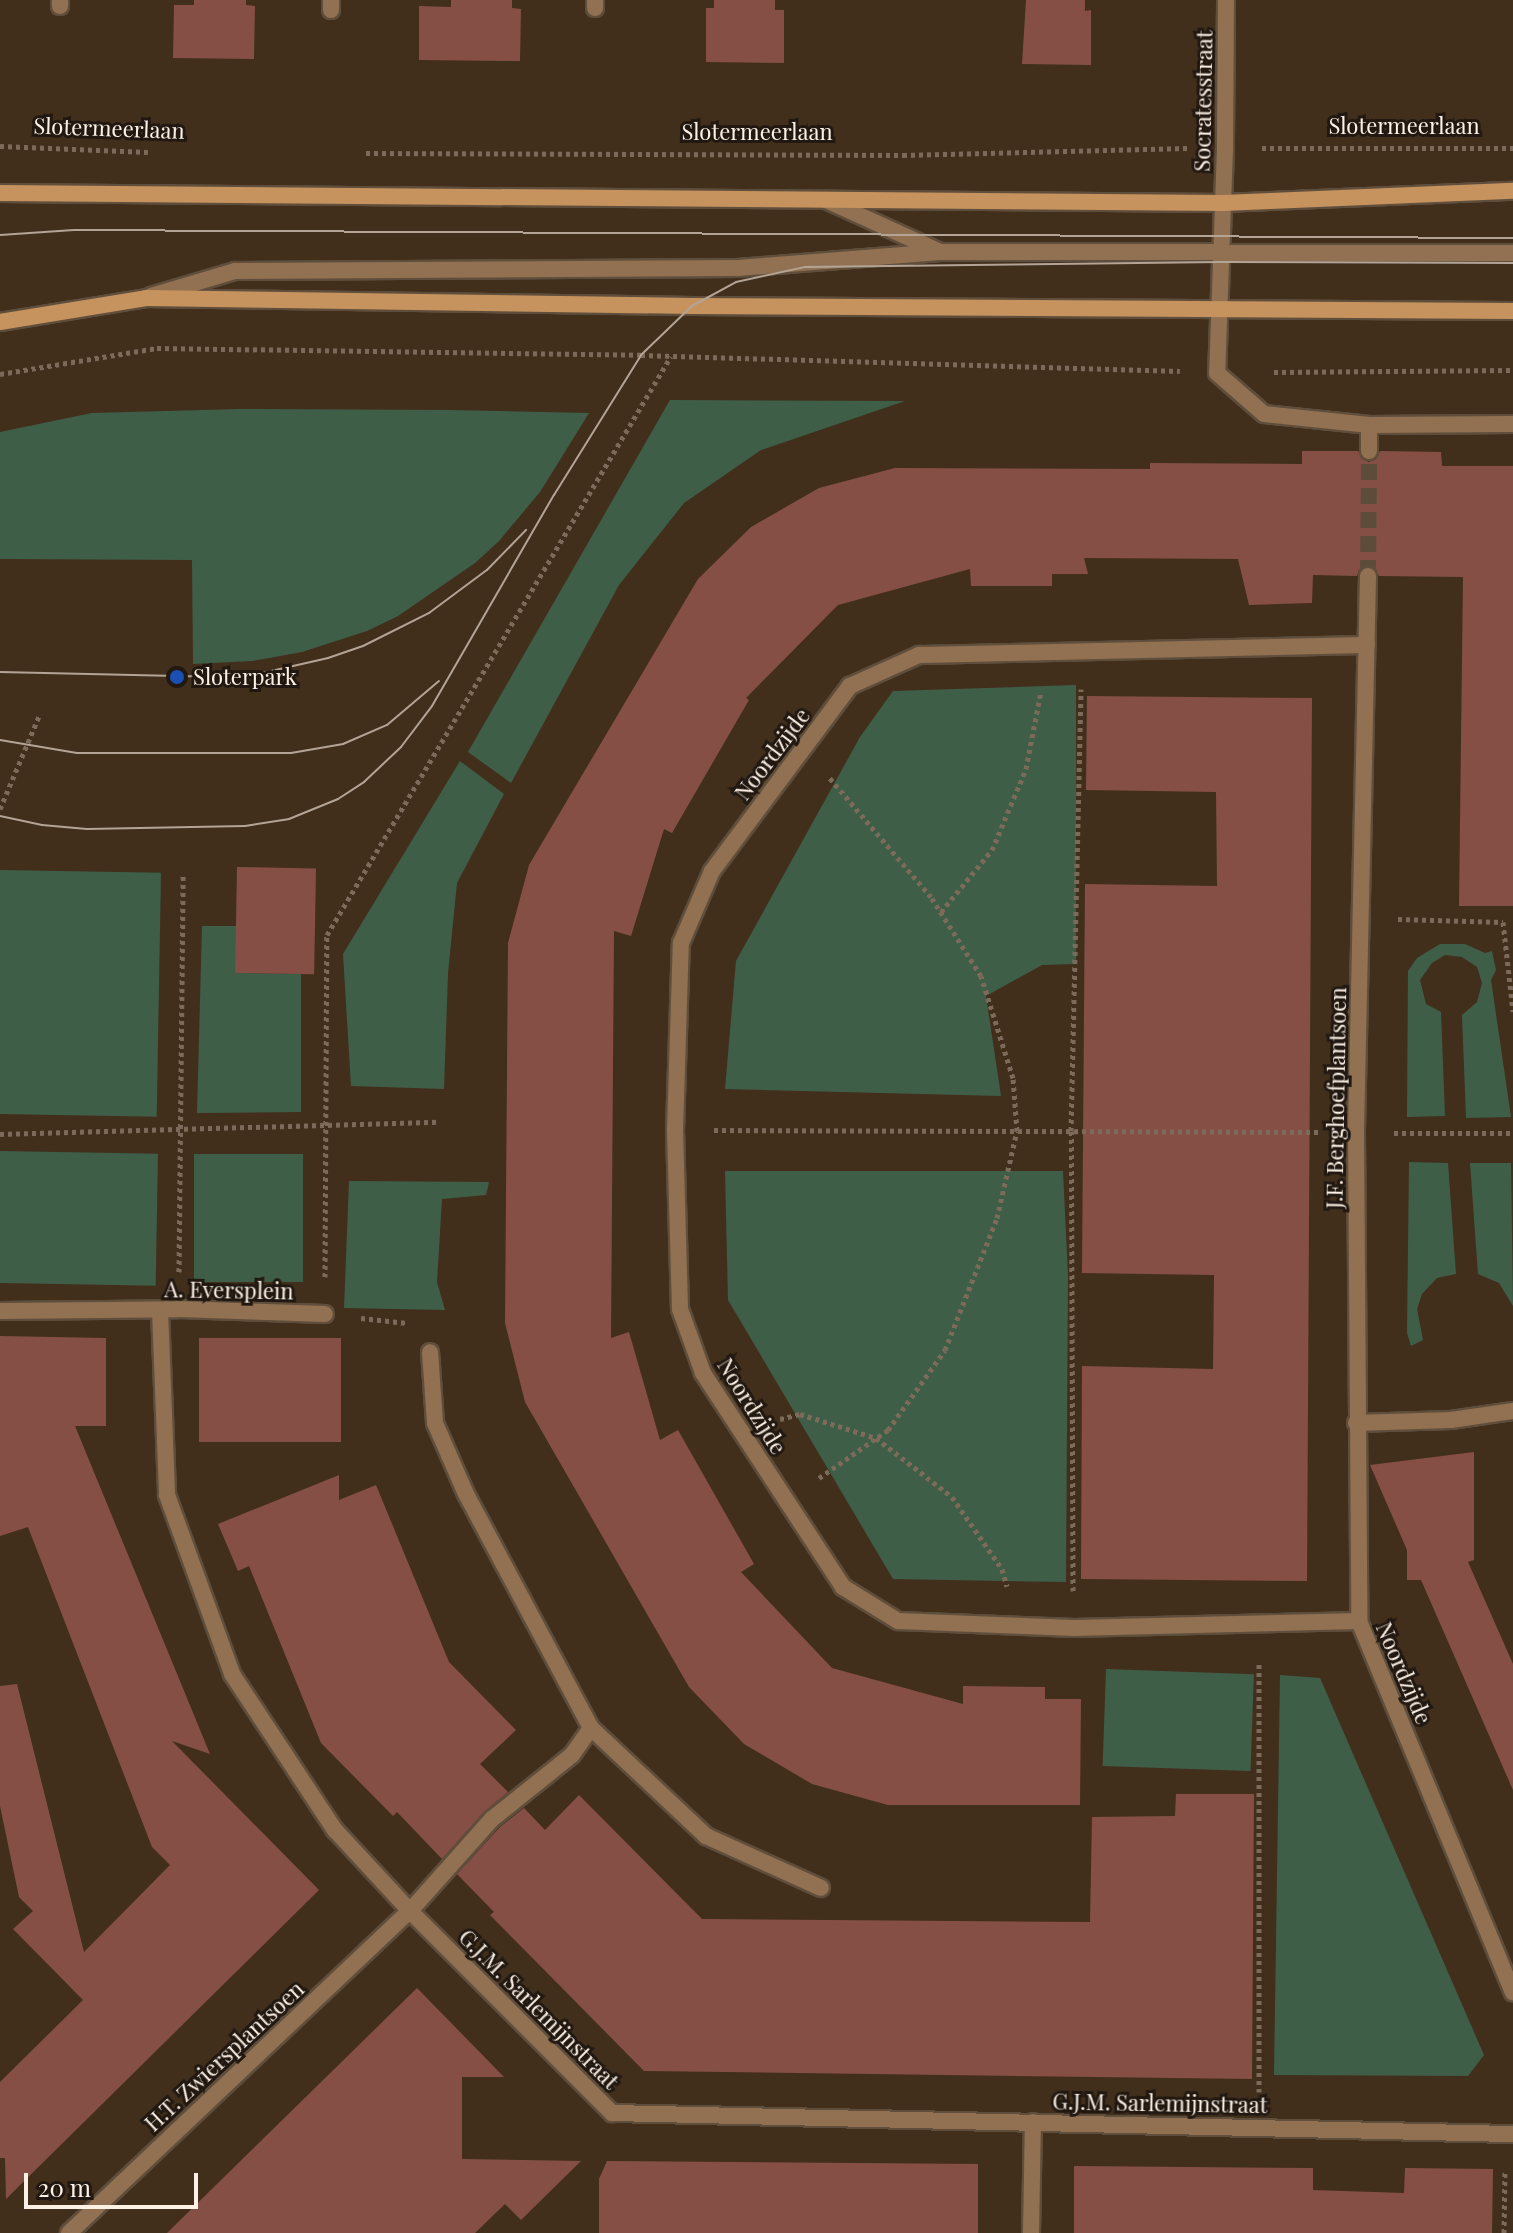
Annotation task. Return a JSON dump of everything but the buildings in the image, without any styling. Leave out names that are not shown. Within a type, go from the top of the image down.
[{"type":"main road","points":[[0,193],[1223,203],[1513,191]]},
{"type":"main road","points":[[0,322],[146,298],[1513,311]]},
{"type":"street","name":"Socratesstraat","points":[[1219,310],[1226,0]]},
{"type":"street","points":[[826,200],[940,252]]},
{"type":"street","points":[[146,298],[235,271],[738,268],[940,252],[1513,253]]},
{"type":"street","points":[[1219,310],[1217,373],[1264,414],[1369,425],[1513,424]]},
{"type":"street","points":[[1369,425],[1369,451]]},
{"type":"street","name":"J.F. Berghoefplantsoen","points":[[1359,1621],[1356,1132],[1368,576]]},
{"type":"street","name":"Noordzijde","points":[[1367,645],[919,655],[850,686],[712,871],[681,943],[675,1130],[680,1309],[703,1373],[843,1587],[898,1621],[1074,1628],[1359,1621],[1513,1992]]},
{"type":"street","name":"A. Eversplein","points":[[0,1311],[179,1309],[325,1314]]},
{"type":"street","name":"G.J.M. Sarlemijnstraat","points":[[160,1310],[167,1495],[232,1674],[335,1830],[410,1911],[612,2113],[1509,2134]]},
{"type":"street","points":[[430,1352],[435,1423],[466,1494],[591,1728],[706,1836],[821,1888]]},
{"type":"street","points":[[1356,1423],[1451,1420],[1513,1411]]},
{"type":"street","name":"H.T. Zwiersplantsoen","points":[[69,2233],[410,1911],[492,1819],[572,1755],[591,1728]]},
{"type":"street","points":[[1031,2233],[1033,2122]]},
{"type":"path","name":"Slotermeerlaan","points":[[0,146],[152,152]]},
{"type":"path","name":"Slotermeerlaan","points":[[359,153],[903,155],[1225,148],[1513,148]]},
{"type":"path","points":[[0,374],[157,348],[671,356],[1217,373],[1513,370]]},
{"type":"path","points":[[325,1314],[327,935],[671,356]]},
{"type":"path","points":[[1074,1628],[1071,1131],[1082,651]]},
{"type":"path","points":[[941,912],[992,850],[1026,769],[1039,710],[1044,652]]},
{"type":"path","points":[[0,809],[39,716]]},
{"type":"path","points":[[787,1500],[888,1430],[945,1350],[997,1218],[1017,1131],[1013,1078],[981,976],[941,912],[804,748]]},
{"type":"path","points":[[179,1309],[183,873]]},
{"type":"path","points":[[1361,919],[1503,922],[1513,1011]]},
{"type":"path","points":[[0,1134],[439,1122]]},
{"type":"path","points":[[675,1130],[1513,1133]]},
{"type":"path","name":"A. Eversplein","points":[[325,1314],[429,1325],[430,1352]]},
{"type":"path","points":[[740,1430],[800,1414],[876,1438],[952,1497],[1002,1569],[1017,1626]]},
{"type":"path","points":[[1259,1625],[1259,2127]]},
{"type":"path","points":[[1504,2233],[1509,2134]]},
{"type":"green space","points":[[670,400],[905,401],[761,450],[684,503],[619,585],[511,783],[468,752]]},
{"type":"green space","points":[[240,409],[589,413],[540,492],[499,541],[475,563],[398,616],[367,631],[302,652],[252,661],[193,664],[192,560],[0,559],[0,432],[92,413]]},
{"type":"green space","points":[[1076,685],[1076,964],[1042,965],[986,996],[1001,1096],[725,1089],[736,961],[860,737],[893,691]]},
{"type":"green space","points":[[460,761],[504,794],[457,883],[448,973],[444,1089],[351,1086],[343,954]]},
{"type":"green space","points":[[0,870],[161,873],[157,1117],[0,1114]]},
{"type":"green space","points":[[202,926],[236,926],[236,973],[301,974],[301,1112],[197,1113]]},
{"type":"green space","points":[[1440,944],[1465,944],[1485,953],[1492,951],[1496,970],[1491,980],[1511,1117],[1466,1118],[1462,1015],[1477,1002],[1482,983],[1477,967],[1462,957],[1445,955],[1432,963],[1420,980],[1426,1004],[1441,1012],[1445,1116],[1407,1117],[1408,971],[1417,958]]},
{"type":"green space","points":[[0,1151],[158,1154],[156,1286],[0,1283]]},
{"type":"green space","points":[[194,1154],[303,1154],[303,1282],[194,1282]]},
{"type":"green space","points":[[1409,1162],[1448,1163],[1456,1274],[1437,1278],[1422,1294],[1417,1309],[1423,1340],[1411,1346],[1407,1333]]},
{"type":"green space","points":[[1470,1163],[1511,1163],[1513,1306],[1499,1283],[1478,1274]]},
{"type":"green space","points":[[725,1171],[1063,1171],[1068,1276],[1066,1582],[893,1579],[728,1300]]},
{"type":"green space","points":[[349,1181],[489,1182],[486,1195],[442,1199],[437,1282],[445,1310],[344,1308]]},
{"type":"green space","points":[[1106,1669],[1254,1674],[1251,1771],[1103,1766]]},
{"type":"green space","points":[[1280,1675],[1320,1678],[1484,2055],[1468,2076],[1274,2075]]},
{"type":"tunnel","points":[[1368,576],[1369,451]]},
{"type":"tram line","points":[[0,235],[74,230],[1513,238]]},
{"type":"tram line","points":[[0,816],[42,825],[87,829],[245,826],[289,819],[338,799],[364,782],[401,747],[432,706],[554,495],[641,355],[692,306],[736,282],[805,267],[1221,262],[1513,263]]},
{"type":"tram line","points":[[0,672],[222,677],[258,674],[328,658],[363,646],[429,613],[487,570],[526,530]]},
{"type":"tram line","points":[[0,740],[77,753],[291,753],[343,744],[387,725],[439,681]]},
{"type":"place","name":"Sloterpark","points":[[177,677]]}]
